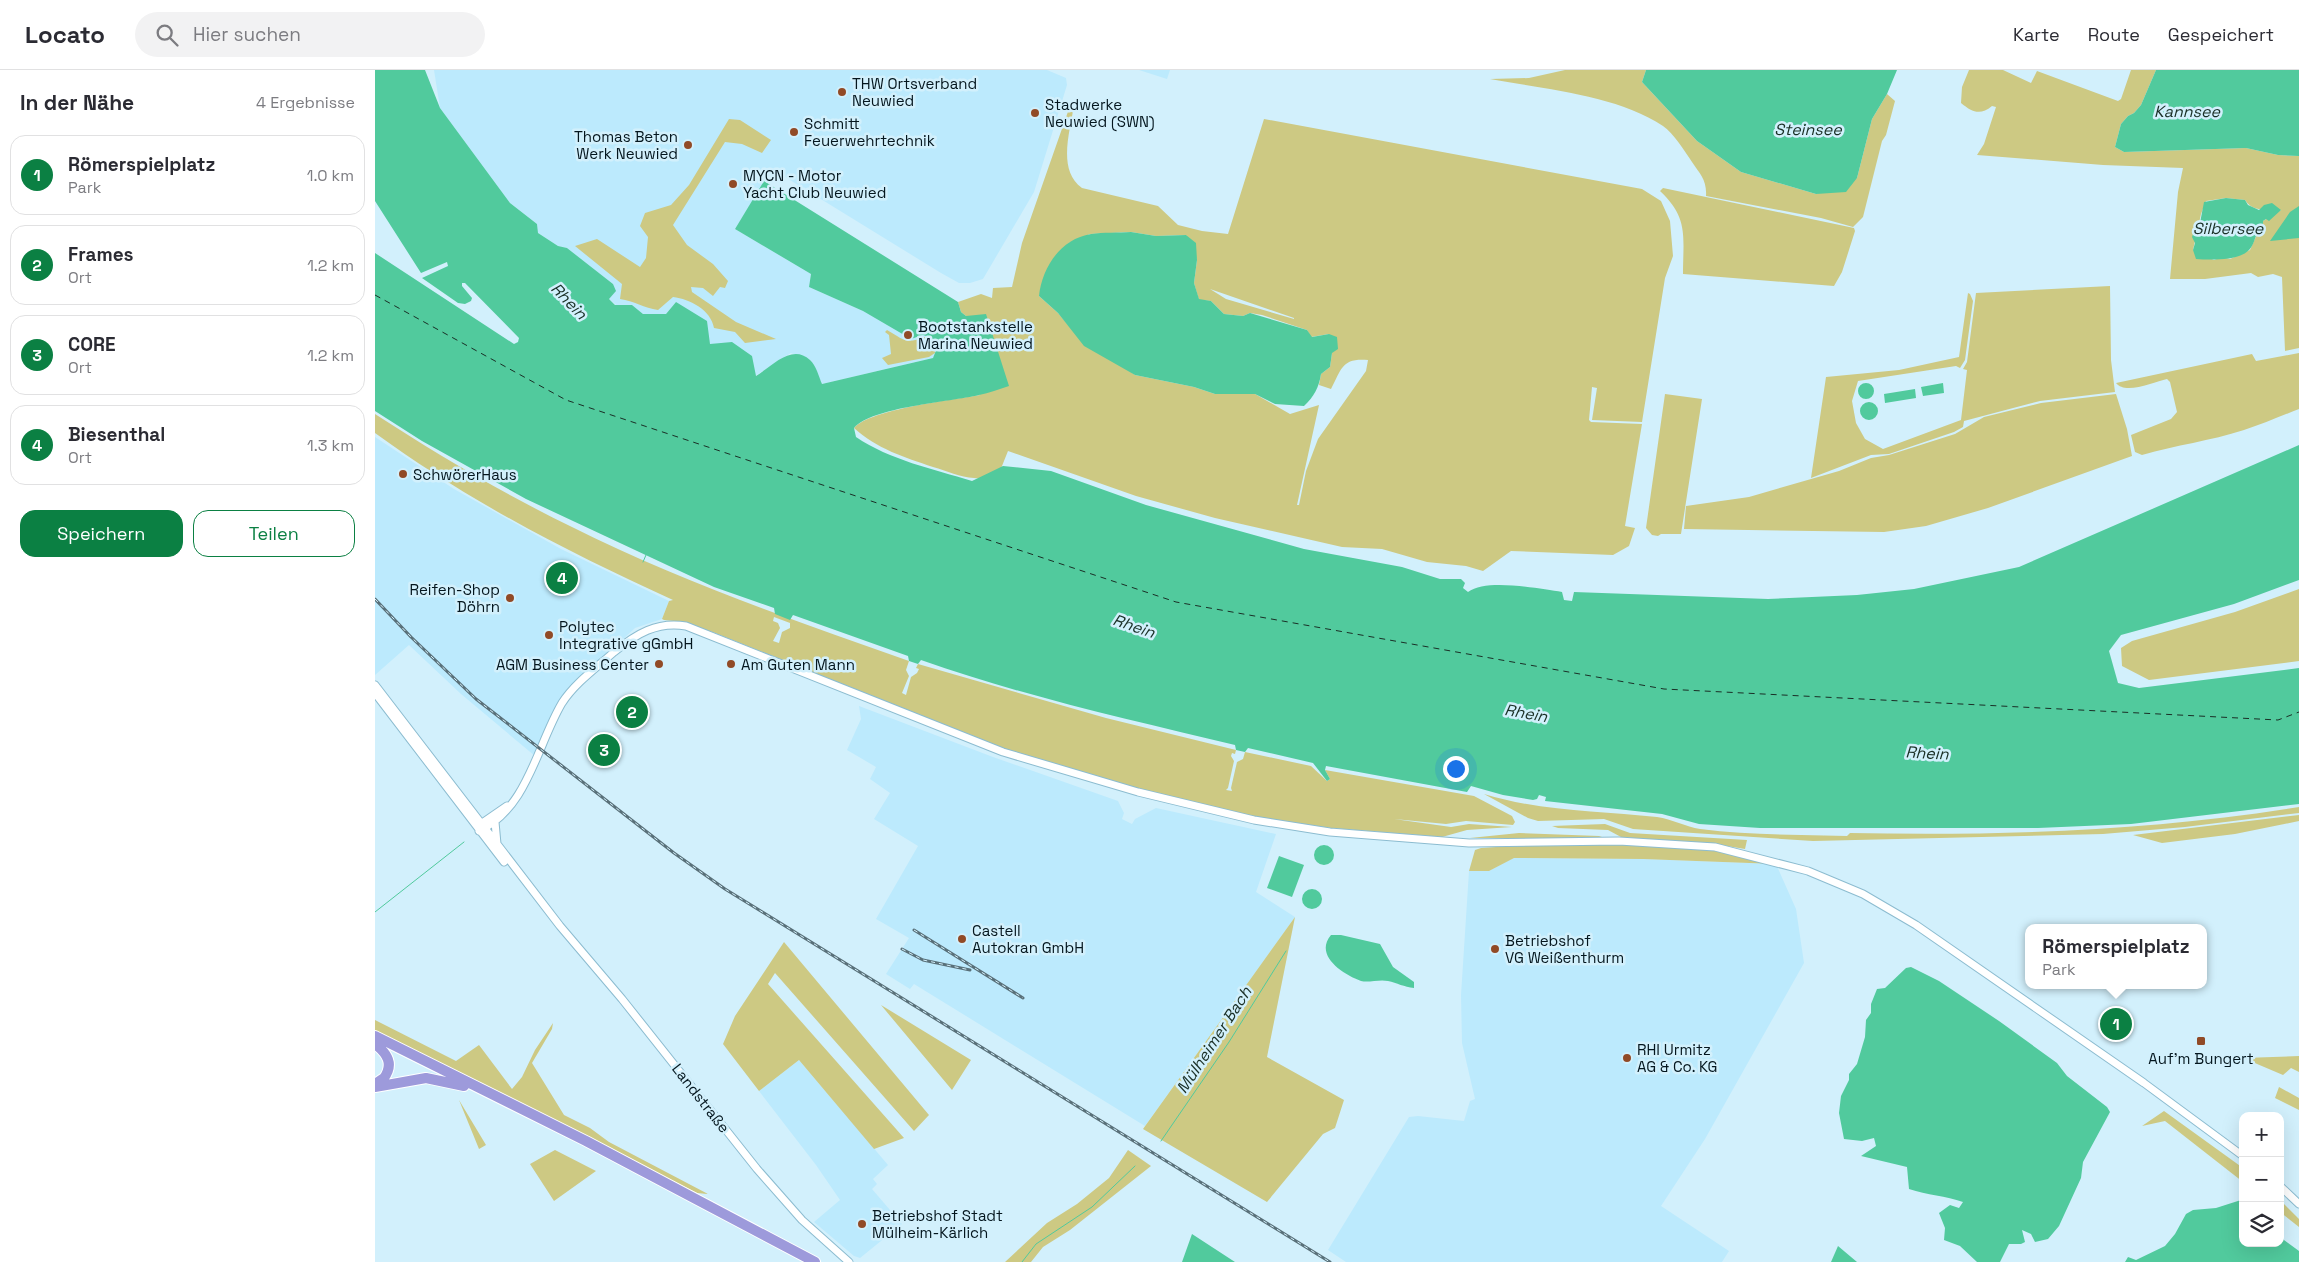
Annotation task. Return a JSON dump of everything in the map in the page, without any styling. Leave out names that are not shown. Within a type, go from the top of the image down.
[{"type":"highway","points":[[375,1036],[586,1141],[815,1262]]},
{"type":"highway","points":[[375,1044],[385,1052],[389,1064],[385,1078],[375,1085]]},
{"type":"highway","points":[[375,1044],[464,1086],[802,1262]]},
{"type":"highway","points":[[375,1085],[426,1078],[464,1086]]},
{"type":"street","points":[[480,828],[495,822],[511,804],[525,783],[563,701],[579,682],[635,636],[661,625],[686,626],[1003,752],[1138,792],[1254,820],[1330,832],[1469,843],[1619,842],[1715,847],[1808,871],[1863,894],[1916,925],[2091,1045],[2239,1153]]},
{"type":"street","points":[[375,685],[480,828],[498,847],[560,926]]},
{"type":"street","points":[[375,693],[533,898],[560,926]]},
{"type":"street","points":[[480,828],[511,804]]},
{"type":"street","points":[[495,822],[498,847]]},
{"type":"street","name":"Landstraße","points":[[560,926],[622,999],[771,1186],[808,1226],[849,1262]]},
{"type":"street","points":[[2284,1190],[2299,1204]]},
{"type":"shaded area","points":[[434,70],[1047,70],[1066,78],[1067,85],[1034,192],[983,279],[970,283],[959,283],[941,273],[772,169],[735,229],[811,274],[809,287],[863,311],[911,339],[923,335],[932,338],[936,343],[936,354],[933,358],[822,384],[811,361],[791,353],[755,376],[710,344],[676,302],[666,314],[643,314],[632,305],[616,305],[609,299],[613,284],[567,248],[558,246],[538,233],[537,224],[510,203],[440,108]]},
{"type":"shaded area","points":[[1139,70],[1170,70],[1167,79]]},
{"type":"shaded area","points":[[1565,70],[1646,70],[1642,82],[1697,141],[1741,172],[1816,194],[1857,178],[1872,119],[1887,94],[1895,101],[1886,135],[1882,141],[1863,217],[1853,227],[1821,218],[1706,196],[1702,178],[1679,143],[1663,126],[1645,115],[1602,100],[1490,79],[1529,78]]},
{"type":"shaded area","points":[[1969,70],[2003,70],[2031,83],[2037,71],[2118,101],[2121,99],[2131,70],[2156,70],[2141,105],[2121,124],[2115,147],[2124,152],[2246,148],[2278,155],[2299,156],[2299,348],[2285,351],[2282,277],[2273,274],[2258,277],[2251,273],[2205,279],[2170,279],[2178,192],[2183,168],[2103,165],[1977,155],[1984,144],[1996,107],[1992,106],[1980,112],[1969,109],[1961,103],[1962,87]],"holes":[[[2226,198],[2245,200],[2252,207],[2266,210],[2281,210],[2263,221],[2250,250],[2230,259],[2222,257],[2214,260],[2193,250],[2206,201]]]},
{"type":"shaded area","points":[[1071,103],[1074,105],[1068,138],[1067,161],[1074,180],[1082,188],[1158,206],[1178,225],[1202,231],[1228,234],[1264,119],[1642,189],[1661,201],[1670,221],[1673,256],[1665,278],[1642,422],[1592,420],[1597,388],[1592,387],[1589,420],[1591,422],[1642,424],[1625,526],[1635,528],[1629,546],[1613,555],[1511,551],[1483,571],[1466,566],[1427,562],[1382,549],[1342,547],[1215,518],[1136,496],[1008,451],[998,476],[974,478],[953,474],[891,452],[872,442],[854,428],[863,421],[894,411],[980,395],[966,316],[961,312],[958,302],[981,294],[992,298],[993,288],[1012,287],[1022,243]],"holes":[[[1131,232],[1156,236],[1186,235],[1197,260],[1194,283],[1199,300],[1211,301],[1224,314],[1243,316],[1250,313],[1262,315],[1307,330],[1311,337],[1329,334],[1332,353],[1330,367],[1321,374],[1319,385],[1331,389],[1344,366],[1353,361],[1368,360],[1366,371],[1318,439],[1306,471],[1299,505],[1297,505],[1319,405],[1290,414],[1255,394],[1215,394],[1194,387],[1135,375],[1069,326],[1039,296],[1069,243],[1090,234]],[[1210,289],[1294,318],[1294,319],[1226,299]]]},
{"type":"shaded area","points":[[729,119],[740,120],[771,140],[762,153],[742,144],[725,142],[673,225],[687,245],[713,264],[728,281],[725,288],[720,287],[713,296],[703,288],[691,287],[692,292],[736,322],[776,339],[745,343],[735,332],[714,328],[709,316],[699,306],[680,298],[673,297],[658,310],[620,299],[622,284],[575,246],[597,239],[640,267],[646,258],[648,237],[640,226],[645,213],[671,205],[689,185]]},
{"type":"shaded area","points":[[1663,188],[1854,228],[1855,231],[1842,272],[1834,286],[1683,274],[1683,239],[1680,219],[1676,210],[1660,191]]},
{"type":"shaded area","points":[[2110,286],[2111,360],[2115,392],[2040,401],[1964,421],[1963,427],[1954,432],[1889,454],[1871,455],[1811,478],[1826,377],[1899,370],[1959,357],[1968,293],[1970,294],[1973,301],[1965,360],[1960,368],[1956,366],[1858,381],[1852,401],[1856,423],[1865,439],[1883,449],[1961,420],[1967,370],[1963,369],[1967,362],[1976,293]]},
{"type":"shaded area","points":[[887,330],[909,341],[924,337],[932,339],[936,344],[935,353],[929,357],[888,365],[882,358],[891,354],[889,335],[885,332]]},
{"type":"shaded area","points":[[2299,353],[2299,409],[2231,434],[2142,455],[2135,452],[2131,435],[2171,419],[2177,412],[2170,382],[2167,379],[2133,388],[2126,388],[2116,383],[2252,354],[2256,361]]},
{"type":"shaded area","points":[[1665,394],[1702,399],[1681,534],[1661,534],[1658,536],[1652,535],[1646,528]]},
{"type":"shaded area","points":[[2116,394],[2127,429],[2132,456],[1988,508],[1926,526],[1884,532],[1684,529],[1686,506],[1749,497],[1839,471],[1871,458],[1889,455],[1955,434],[1984,417],[2041,403]]},
{"type":"shaded area","points":[[375,414],[496,488],[613,547],[696,583],[909,661],[906,670],[909,676],[902,693],[906,695],[911,677],[919,669],[916,668],[918,664],[1106,718],[1236,750],[1235,754],[1232,753],[1231,756],[1234,761],[1226,790],[1232,791],[1237,762],[1243,759],[1245,752],[1311,766],[1327,781],[1330,779],[1325,770],[1474,796],[1512,816],[1515,822],[1513,825],[1466,821],[1446,824],[1394,819],[1451,827],[1469,824],[1512,827],[1467,830],[1442,837],[1331,828],[1256,817],[1144,791],[1004,749],[715,633],[683,622],[662,619],[669,601],[673,600],[595,564],[519,524],[446,481],[375,433]],"holes":[[[774,617],[790,623],[790,628],[782,632],[779,643],[773,641],[780,628],[778,623],[773,621]]]},
{"type":"shaded area","points":[[375,437],[454,489],[561,549],[669,601],[662,619],[635,628],[577,682],[535,756],[461,694],[409,645],[375,675]]},
{"type":"shaded area","points":[[2299,589],[2299,661],[2149,680],[2122,666],[2121,648],[2132,641],[2235,612]]},
{"type":"shaded area","points":[[859,706],[993,757],[1118,801],[1124,813],[1122,819],[1132,824],[1135,819],[1156,808],[1276,834],[1256,892],[1295,917],[1145,1126],[914,984],[910,989],[886,974],[909,938],[876,919],[918,846],[874,819],[890,793],[870,779],[876,767],[847,750],[861,719]]},
{"type":"shaded area","points":[[1484,794],[1526,804],[1570,810],[1657,817],[1700,829],[1792,835],[1847,836],[1850,833],[1963,834],[2075,830],[2187,822],[2299,807],[2299,813],[2185,827],[2103,834],[1813,841],[1633,829],[1604,819],[1538,821],[1528,818]]},
{"type":"shaded area","points":[[2299,815],[2299,821],[2235,834],[2162,843],[2133,835]]},
{"type":"shaded area","points":[[1605,824],[1630,833],[1747,840],[1745,849],[1715,844],[1621,837],[1608,830],[1558,828],[1552,826]]},
{"type":"shaded area","points":[[1519,833],[1599,836],[1605,838],[1470,838]]},
{"type":"shaded area","points":[[1620,843],[1714,849],[1776,864],[1643,859],[1514,858],[1489,871],[1469,871],[1475,850],[1481,848],[1540,844]]},
{"type":"shaded area","points":[[1513,858],[1643,859],[1776,864],[1796,909],[1804,963],[1705,1139],[1661,1206],[1729,1251],[1722,1262],[1346,1262],[1328,1250],[1409,1117],[1418,1116],[1464,1121],[1470,1101],[1475,1099],[1462,1043],[1461,995],[1469,871],[1489,871]]},
{"type":"shaded area","points":[[1295,917],[1267,1057],[1344,1100],[1335,1128],[1323,1134],[1267,1202],[1143,1129]]},
{"type":"shaded area","points":[[784,942],[929,1115],[914,1131],[775,973],[768,984],[904,1138],[874,1149],[799,1060],[759,1091],[723,1044],[735,1016]]},
{"type":"shaded area","points":[[881,1005],[971,1060],[952,1090]]},
{"type":"shaded area","points":[[2108,1013],[2121,1020],[2118,1027],[2106,1019]]},
{"type":"shaded area","points":[[375,1020],[456,1061],[479,1045],[512,1089],[522,1077],[535,1050],[553,1023],[552,1029],[532,1063],[564,1115],[590,1128],[609,1142],[708,1194],[697,1193],[375,1031]]},
{"type":"shaded area","points":[[2299,1056],[2299,1072],[2291,1068],[2283,1075],[2243,1058]]},
{"type":"shaded area","points":[[799,1060],[888,1165],[873,1179],[877,1184],[872,1189],[902,1224],[860,1258],[854,1256],[814,1222],[840,1200],[816,1165],[759,1091]]},
{"type":"shaded area","points":[[2279,1087],[2299,1098],[2299,1110],[2275,1098]]},
{"type":"shaded area","points":[[459,1100],[486,1145],[479,1149]]},
{"type":"shaded area","points":[[2164,1111],[2239,1165],[2239,1179],[2165,1121],[2142,1126]]},
{"type":"shaded area","points":[[555,1150],[596,1171],[554,1201],[530,1164]]},
{"type":"shaded area","points":[[1128,1150],[1151,1166],[1070,1230],[1043,1247],[1031,1262],[1005,1262],[1047,1223],[1077,1204],[1109,1178]]},
{"type":"shaded area","points":[[2284,1204],[2299,1219],[2299,1227],[2284,1215]]},
{"type":"water","name":"Rhein","points":[[375,70],[425,70],[440,108],[510,203],[537,224],[538,233],[558,246],[567,248],[613,284],[616,291],[609,299],[615,305],[632,305],[643,314],[666,314],[676,302],[707,321],[710,344],[732,342],[752,356],[756,376],[782,358],[796,354],[803,355],[812,362],[822,384],[933,358],[937,348],[932,338],[923,335],[911,339],[863,311],[809,287],[811,274],[735,229],[764,181],[958,302],[961,312],[966,316],[986,314],[1009,386],[979,395],[894,410],[863,421],[854,428],[856,437],[883,452],[972,481],[1003,466],[1051,471],[1146,505],[1304,549],[1402,567],[1440,579],[1461,579],[1465,583],[1463,588],[1468,592],[1487,586],[1527,587],[1562,592],[1564,600],[1572,601],[1574,592],[1768,599],[1857,595],[1914,589],[2019,567],[2299,445],[2299,580],[2234,604],[2121,635],[2109,651],[2118,683],[2139,688],[2299,668],[2299,804],[2131,824],[2038,828],[1760,828],[1699,824],[1662,814],[1545,801],[1546,797],[1539,795],[1537,799],[1533,800],[1503,795],[1471,786],[1467,792],[1326,766],[1325,770],[1330,779],[1327,781],[1313,763],[1248,748],[1245,752],[1236,750],[1235,745],[1037,696],[921,660],[918,664],[909,661],[908,656],[793,615],[790,620],[775,614],[774,608],[714,587],[526,499],[422,441],[375,411],[375,253],[514,344],[518,342],[519,338],[465,283],[462,283],[462,286],[472,298],[471,301],[465,304],[458,303],[422,278],[448,266],[447,262],[421,273],[375,201]]},
{"type":"water","name":"Steinsee","points":[[1646,70],[1897,70],[1887,94],[1872,119],[1857,178],[1846,192],[1816,194],[1741,172],[1697,141],[1642,82]]},
{"type":"water","name":"Kannsee","points":[[2156,70],[2299,70],[2299,156],[2278,155],[2246,148],[2124,152],[2115,147],[2121,124],[2141,105]]},
{"type":"water","name":"Silbersee","points":[[2226,198],[2245,200],[2248,205],[2259,210],[2264,205],[2272,203],[2281,210],[2269,221],[2266,219],[2263,221],[2263,226],[2251,247],[2244,254],[2224,259],[2196,259],[2193,250],[2195,243],[2192,237],[2196,226],[2200,223],[2204,202]]},
{"type":"water","name":"Silbersee","points":[[2299,206],[2299,238],[2270,241],[2290,212]]},
{"type":"water","points":[[1131,232],[1156,236],[1186,235],[1196,243],[1197,260],[1194,283],[1199,299],[1211,301],[1224,314],[1243,316],[1250,313],[1307,330],[1312,337],[1329,334],[1337,337],[1338,349],[1332,353],[1330,367],[1321,374],[1316,392],[1308,403],[1304,406],[1275,404],[1255,394],[1215,394],[1194,387],[1135,375],[1084,346],[1058,313],[1039,296],[1044,275],[1062,248],[1080,237],[1096,233]]},
{"type":"water","points":[[1863,383],[1869,383],[1874,388],[1872,397],[1863,399],[1858,394],[1858,388]]},
{"type":"water","points":[[1943,383],[1944,393],[1923,396],[1921,387]]},
{"type":"water","points":[[1915,389],[1916,398],[1885,403],[1884,394]]},
{"type":"water","points":[[1869,402],[1875,405],[1878,411],[1875,417],[1869,420],[1863,417],[1860,411],[1863,405]]},
{"type":"water","points":[[1324,845],[1331,848],[1334,855],[1331,862],[1324,865],[1317,862],[1314,855],[1317,848]]},
{"type":"water","points":[[1279,856],[1304,865],[1292,897],[1267,888]]},
{"type":"water","points":[[1312,889],[1319,892],[1322,899],[1319,906],[1312,909],[1305,906],[1302,899],[1305,892]]},
{"type":"water","points":[[1331,935],[1341,935],[1380,944],[1393,967],[1414,982],[1414,988],[1385,981],[1361,981],[1346,974],[1328,956],[1326,950],[1327,942]]},
{"type":"water","points":[[1911,967],[1939,981],[2057,1063],[2067,1076],[2107,1107],[2110,1112],[2083,1162],[2081,1178],[2059,1226],[2048,1239],[2035,1242],[2031,1234],[2022,1230],[2025,1242],[2009,1244],[2000,1262],[1977,1262],[1960,1246],[1944,1240],[1945,1228],[1939,1213],[1950,1205],[1959,1208],[1963,1202],[1909,1189],[1907,1167],[1861,1156],[1876,1146],[1874,1138],[1862,1141],[1844,1139],[1839,1113],[1841,1096],[1849,1080],[1849,1074],[1857,1064],[1865,1037],[1866,1020],[1871,1013],[1871,1004],[1877,989],[1885,988],[1906,968]]},
{"type":"water","points":[[2239,1201],[2239,1247],[2284,1247],[2284,1240],[2299,1251],[2299,1262],[2125,1262],[2128,1257],[2136,1260],[2165,1246],[2175,1234],[2186,1214],[2193,1210],[2216,1208]]},
{"type":"water","points":[[1192,1234],[1235,1262],[1182,1262]]},
{"type":"water","points":[[1838,1246],[1857,1262],[1831,1262]]},
{"type":"waterway","points":[[643,562],[646,555]]},
{"type":"waterway","points":[[375,912],[464,842]]},
{"type":"waterway","name":"Mülheimer Bach","points":[[1161,1141],[1229,1042],[1286,951]]},
{"type":"waterway","name":"Mülheimer Bach","points":[[1022,1262],[1036,1244],[1092,1207],[1135,1166]]},
{"type":"ferry route","points":[[375,295],[566,400],[1176,602],[1664,689],[2278,720],[2299,712]]},
{"type":"railway","points":[[375,599],[411,637],[476,699],[674,853],[725,889],[1330,1262]]},
{"type":"railway","points":[[914,930],[1023,998]]},
{"type":"railway","points":[[902,949],[923,960],[970,970]]},
{"type":"place","name":"THW Ortsverband Neuwied","points":[[842,92]]},
{"type":"place","name":"Stadwerke Neuwied (SWN)","points":[[1035,113]]},
{"type":"place","name":"Schmitt Feuerwehrtechnik","points":[[794,132]]},
{"type":"place","name":"Thomas Beton Werk Neuwied","points":[[688,145]]},
{"type":"place","name":"MYCN - Motor Yacht Club Neuwied","points":[[733,184]]},
{"type":"place","name":"Bootstankstelle Marina Neuwied","points":[[908,335]]},
{"type":"place","name":"SchwörerHaus","points":[[403,474]]},
{"type":"place","name":"Biesenthal","points":[[562,578]]},
{"type":"place","name":"Reifen-Shop Döhrn","points":[[510,598]]},
{"type":"place","name":"Polytec Integrative gGmbH","points":[[549,635]]},
{"type":"place","name":"AGM Business Center","points":[[659,664]]},
{"type":"place","name":"Am Guten Mann","points":[[731,664]]},
{"type":"place","name":"Frames","points":[[632,712]]},
{"type":"place","name":"CORE","points":[[604,750]]},
{"type":"place","name":"Castell Autokran GmbH","points":[[962,939]]},
{"type":"place","name":"Betriebshof VG Weißenthurm","points":[[1495,949]]},
{"type":"place","name":"Römerspielplatz","points":[[2116,1024]]},
{"type":"place","name":"Auf'm Bungert","points":[[2201,1041]]},
{"type":"place","name":"RHI Urmitz AG & Co. KG","points":[[1627,1058]]},
{"type":"place","name":"Betriebshof Stadt Mülheim-Kärlich","points":[[862,1224]]}]
